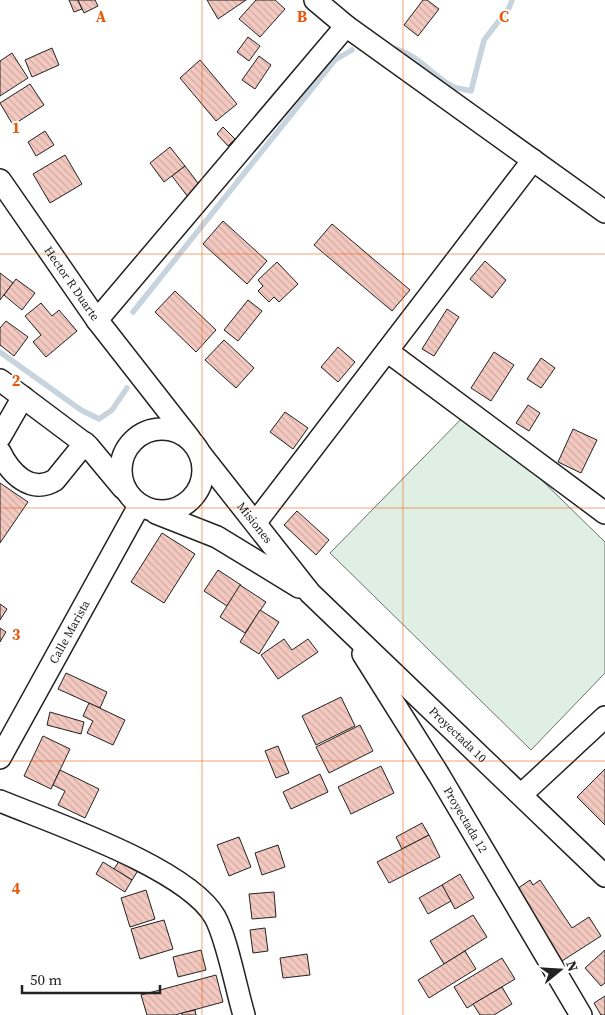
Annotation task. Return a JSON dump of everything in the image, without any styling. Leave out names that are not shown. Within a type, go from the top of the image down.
[{"type":"street","points":[[316,0],[346,26],[605,212]]},
{"type":"street","points":[[97,320],[346,26]]},
{"type":"street","points":[[256,522],[533,160]]},
{"type":"street","name":"Hector R Duarte","points":[[0,180],[97,320],[148,386]]},
{"type":"street","points":[[387,351],[605,513]]},
{"type":"street","points":[[0,380],[87,444],[139,504],[217,537],[310,593]]},
{"type":"street","points":[[87,444],[102,449],[116,448],[134,439],[152,429],[165,428],[179,432],[195,445],[203,467],[201,483],[193,498],[181,508],[165,512],[139,504],[122,483],[120,469],[122,456],[134,439],[146,420],[149,403],[148,386]]},
{"type":"street","name":"Misiones","points":[[148,386],[310,593]]},
{"type":"street","points":[[0,437],[23,397]]},
{"type":"street","points":[[0,452],[8,467],[23,482],[42,485],[54,480],[87,444]]},
{"type":"street","name":"Calle Marista","points":[[0,758],[139,504]]},
{"type":"street","name":"Proyectada 10","points":[[310,593],[522,794],[605,876]]},
{"type":"street","name":"Proyectada 12","points":[[346,627],[439,775],[581,1015]]},
{"type":"street","points":[[522,794],[605,717]]},
{"type":"street","points":[[0,801],[146,862],[200,898],[215,917],[244,1015]]},
{"type":"green space","points":[[470,410],[605,542],[605,673],[531,750],[330,553]]},
{"type":"building","points":[[69,0],[78,0],[82,9],[74,12]]},
{"type":"building","points":[[78,0],[95,0],[98,6],[84,13]]},
{"type":"building","points":[[207,0],[246,0],[218,19]]},
{"type":"building","points":[[256,0],[275,0],[285,9],[260,37],[239,19]]},
{"type":"building","points":[[423,0],[427,0],[439,9],[418,36],[404,25]]},
{"type":"building","points":[[248,37],[260,46],[249,61],[237,52]]},
{"type":"building","points":[[52,48],[59,65],[32,77],[25,60]]},
{"type":"building","points":[[12,53],[28,78],[0,96],[0,61]]},
{"type":"building","points":[[259,56],[271,65],[255,89],[242,80]]},
{"type":"building","points":[[200,60],[237,104],[216,121],[180,78]]},
{"type":"building","points":[[30,84],[44,105],[13,125],[0,103]]},
{"type":"building","points":[[223,127],[235,139],[228,146],[217,134]]},
{"type":"building","points":[[45,131],[54,145],[36,156],[28,142]]},
{"type":"building","points":[[170,147],[185,166],[164,182],[150,163]]},
{"type":"building","points":[[65,155],[82,184],[50,203],[33,174]]},
{"type":"building","points":[[185,166],[201,187],[188,197],[172,176]]},
{"type":"building","points":[[223,221],[267,261],[247,284],[203,244]]},
{"type":"building","points":[[332,224],[410,290],[392,311],[314,245]]},
{"type":"building","points":[[485,261],[506,280],[492,298],[470,279]]},
{"type":"building","points":[[277,262],[298,284],[279,302],[274,297],[269,302],[258,291],[263,286],[258,280]]},
{"type":"building","points":[[0,273],[13,283],[0,300]]},
{"type":"building","points":[[16,279],[35,293],[22,310],[4,295]]},
{"type":"building","points":[[175,291],[216,330],[196,352],[155,312]]},
{"type":"building","points":[[248,300],[262,311],[238,341],[224,330]]},
{"type":"building","points":[[41,303],[52,316],[59,310],[77,331],[46,357],[33,342],[41,335],[25,316]]},
{"type":"building","points":[[447,309],[459,317],[434,356],[422,349]]},
{"type":"building","points":[[6,321],[28,337],[14,356],[0,345],[0,328]]},
{"type":"building","points":[[224,340],[254,368],[236,388],[205,360]]},
{"type":"building","points":[[338,347],[355,362],[338,382],[321,367]]},
{"type":"building","points":[[494,352],[514,365],[491,401],[471,388]]},
{"type":"building","points":[[541,358],[555,368],[541,388],[527,379]]},
{"type":"building","points":[[528,405],[540,413],[529,431],[516,423]]},
{"type":"building","points":[[285,412],[308,428],[293,449],[270,432]]},
{"type":"building","points":[[573,429],[597,440],[581,473],[558,462]]},
{"type":"building","points":[[0,483],[28,502],[0,543]]},
{"type":"building","points":[[297,511],[329,540],[316,555],[284,525]]},
{"type":"building","points":[[162,533],[195,554],[164,603],[131,582]]},
{"type":"building","points":[[218,570],[241,585],[227,606],[204,591]]},
{"type":"building","points":[[240,585],[266,602],[245,633],[220,617]]},
{"type":"building","points":[[0,604],[7,609],[0,620]]},
{"type":"building","points":[[260,610],[279,622],[259,654],[240,642]]},
{"type":"building","points":[[0,628],[6,632],[0,642]]},
{"type":"building","points":[[284,639],[292,650],[308,639],[318,652],[278,679],[261,655]]},
{"type":"building","points":[[66,673],[107,692],[100,708],[58,689]]},
{"type":"building","points":[[341,697],[355,726],[316,745],[302,716]]},
{"type":"building","points":[[89,703],[125,720],[113,745],[87,733],[93,721],[83,716]]},
{"type":"building","points":[[50,712],[84,722],[81,734],[47,725]]},
{"type":"building","points":[[360,725],[373,751],[329,773],[316,747]]},
{"type":"building","points":[[43,736],[70,749],[51,789],[24,776]]},
{"type":"building","points":[[278,746],[289,773],[276,778],[265,751]]},
{"type":"building","points":[[381,766],[394,793],[351,814],[338,787]]},
{"type":"building","points":[[605,769],[605,825],[577,797]]},
{"type":"building","points":[[60,770],[99,789],[85,818],[58,805],[65,791],[53,785]]},
{"type":"building","points":[[320,774],[328,792],[291,809],[283,792]]},
{"type":"building","points":[[422,823],[429,835],[402,849],[396,837]]},
{"type":"building","points":[[429,835],[440,857],[389,883],[377,862]]},
{"type":"building","points":[[239,837],[251,867],[229,876],[217,845]]},
{"type":"building","points":[[278,845],[285,867],[262,875],[255,853]]},
{"type":"building","points":[[121,858],[139,869],[132,880],[114,869]]},
{"type":"building","points":[[103,862],[132,880],[125,892],[96,874]]},
{"type":"building","points":[[460,874],[474,898],[455,909],[442,885]]},
{"type":"building","points":[[530,880],[533,885],[540,880],[572,928],[589,917],[601,936],[562,961],[517,889]]},
{"type":"building","points":[[442,885],[451,901],[428,914],[419,898]]},
{"type":"building","points":[[146,890],[155,919],[130,927],[121,898]]},
{"type":"building","points":[[274,892],[276,917],[252,919],[249,894]]},
{"type":"building","points":[[473,915],[487,937],[444,964],[430,941]]},
{"type":"building","points":[[164,920],[173,949],[140,959],[131,929]]},
{"type":"building","points":[[265,928],[268,951],[253,953],[250,930]]},
{"type":"building","points":[[201,950],[206,970],[178,977],[173,957]]},
{"type":"building","points":[[605,950],[605,983],[601,986],[585,968]]},
{"type":"building","points":[[465,951],[476,969],[429,998],[418,980]]},
{"type":"building","points":[[307,954],[310,975],[283,978],[280,958]]},
{"type":"building","points":[[502,958],[515,979],[467,1008],[454,987]]},
{"type":"building","points":[[216,975],[223,1002],[175,1015],[147,1015],[141,995]]},
{"type":"building","points":[[502,987],[512,1004],[494,1015],[480,1015],[473,1004]]},
{"type":"building","points":[[605,996],[605,1015],[601,1015],[594,1003]]},
{"type":"building","points":[[195,1010],[196,1015],[182,1015],[182,1013]]},
{"type":"waterway","points":[[396,49],[412,56],[452,86],[471,91],[484,40],[509,8],[512,0]]},
{"type":"waterway","points":[[133,312],[335,60],[352,50]]},
{"type":"waterway","points":[[0,352],[81,410],[99,419],[112,410],[127,388]]}]
